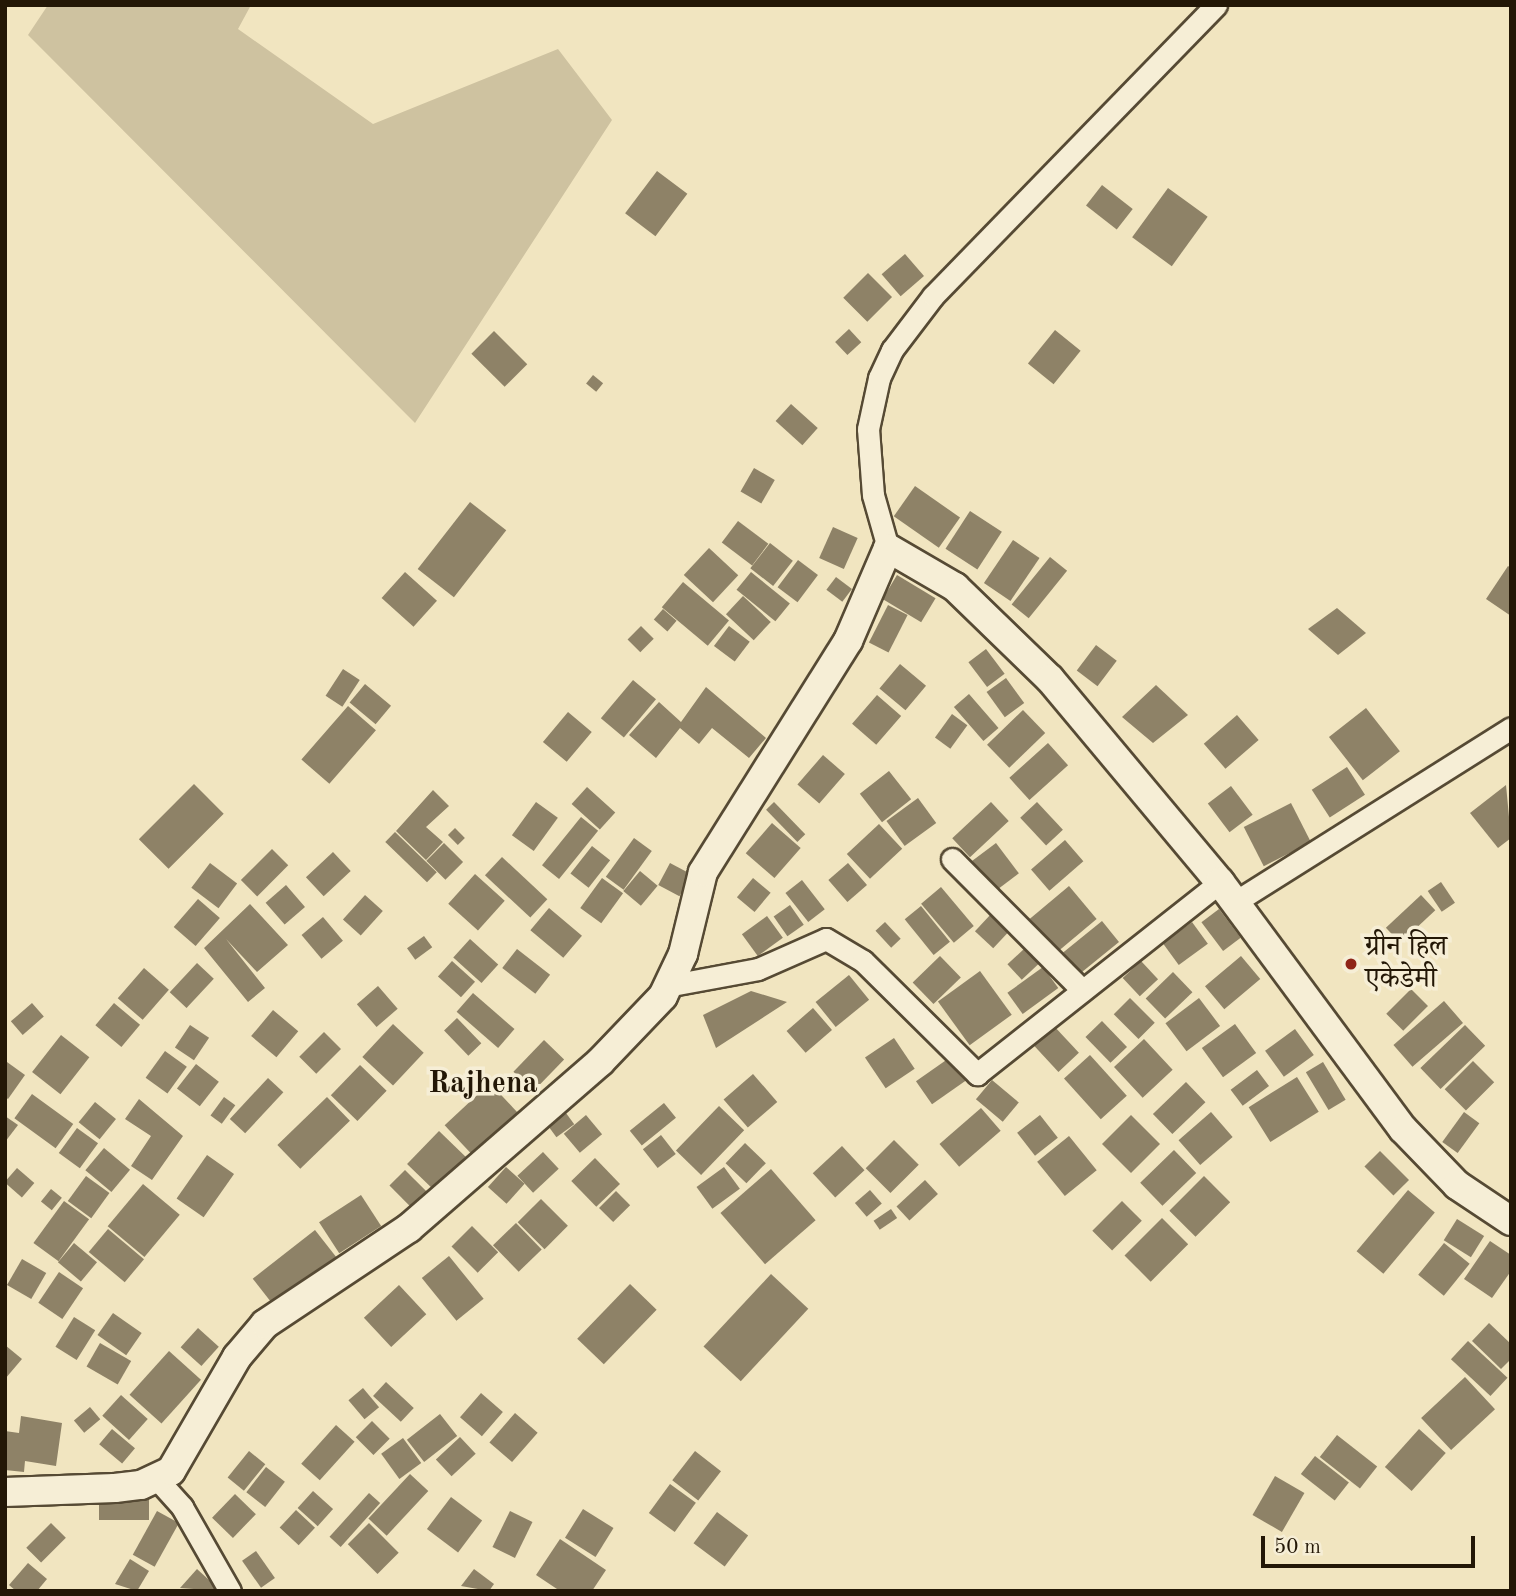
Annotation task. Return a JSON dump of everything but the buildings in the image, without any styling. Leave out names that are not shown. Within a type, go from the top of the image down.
[{"type":"street","points":[[5,1492],[115,1488],[157,1479],[189,1448],[237,1357],[265,1324],[409,1228],[600,1062],[672,985],[703,872],[848,640],[888,548],[873,495],[868,429],[879,378],[892,350],[933,296],[1216,5]]},
{"type":"street","points":[[888,548],[955,587],[1050,679],[1228,892],[1403,1129],[1457,1185],[1511,1221]]},
{"type":"street","points":[[672,985],[758,969],[826,939],[863,961],[977,1074],[1082,990],[1228,892],[1511,728]]},
{"type":"street","points":[[952,859],[1082,990]]},
{"type":"street","points":[[157,1479],[181,1507],[230,1591]]},
{"type":"shaded area","points":[[48,5],[251,5],[238,29],[373,124],[558,49],[612,120],[415,423],[28,35]]},
{"type":"place","name":"ग्रीन हिल एकेडेमी","points":[[1351,964]]},
{"type":"district","name":"Rajhena","points":[[483,1084]]}]
